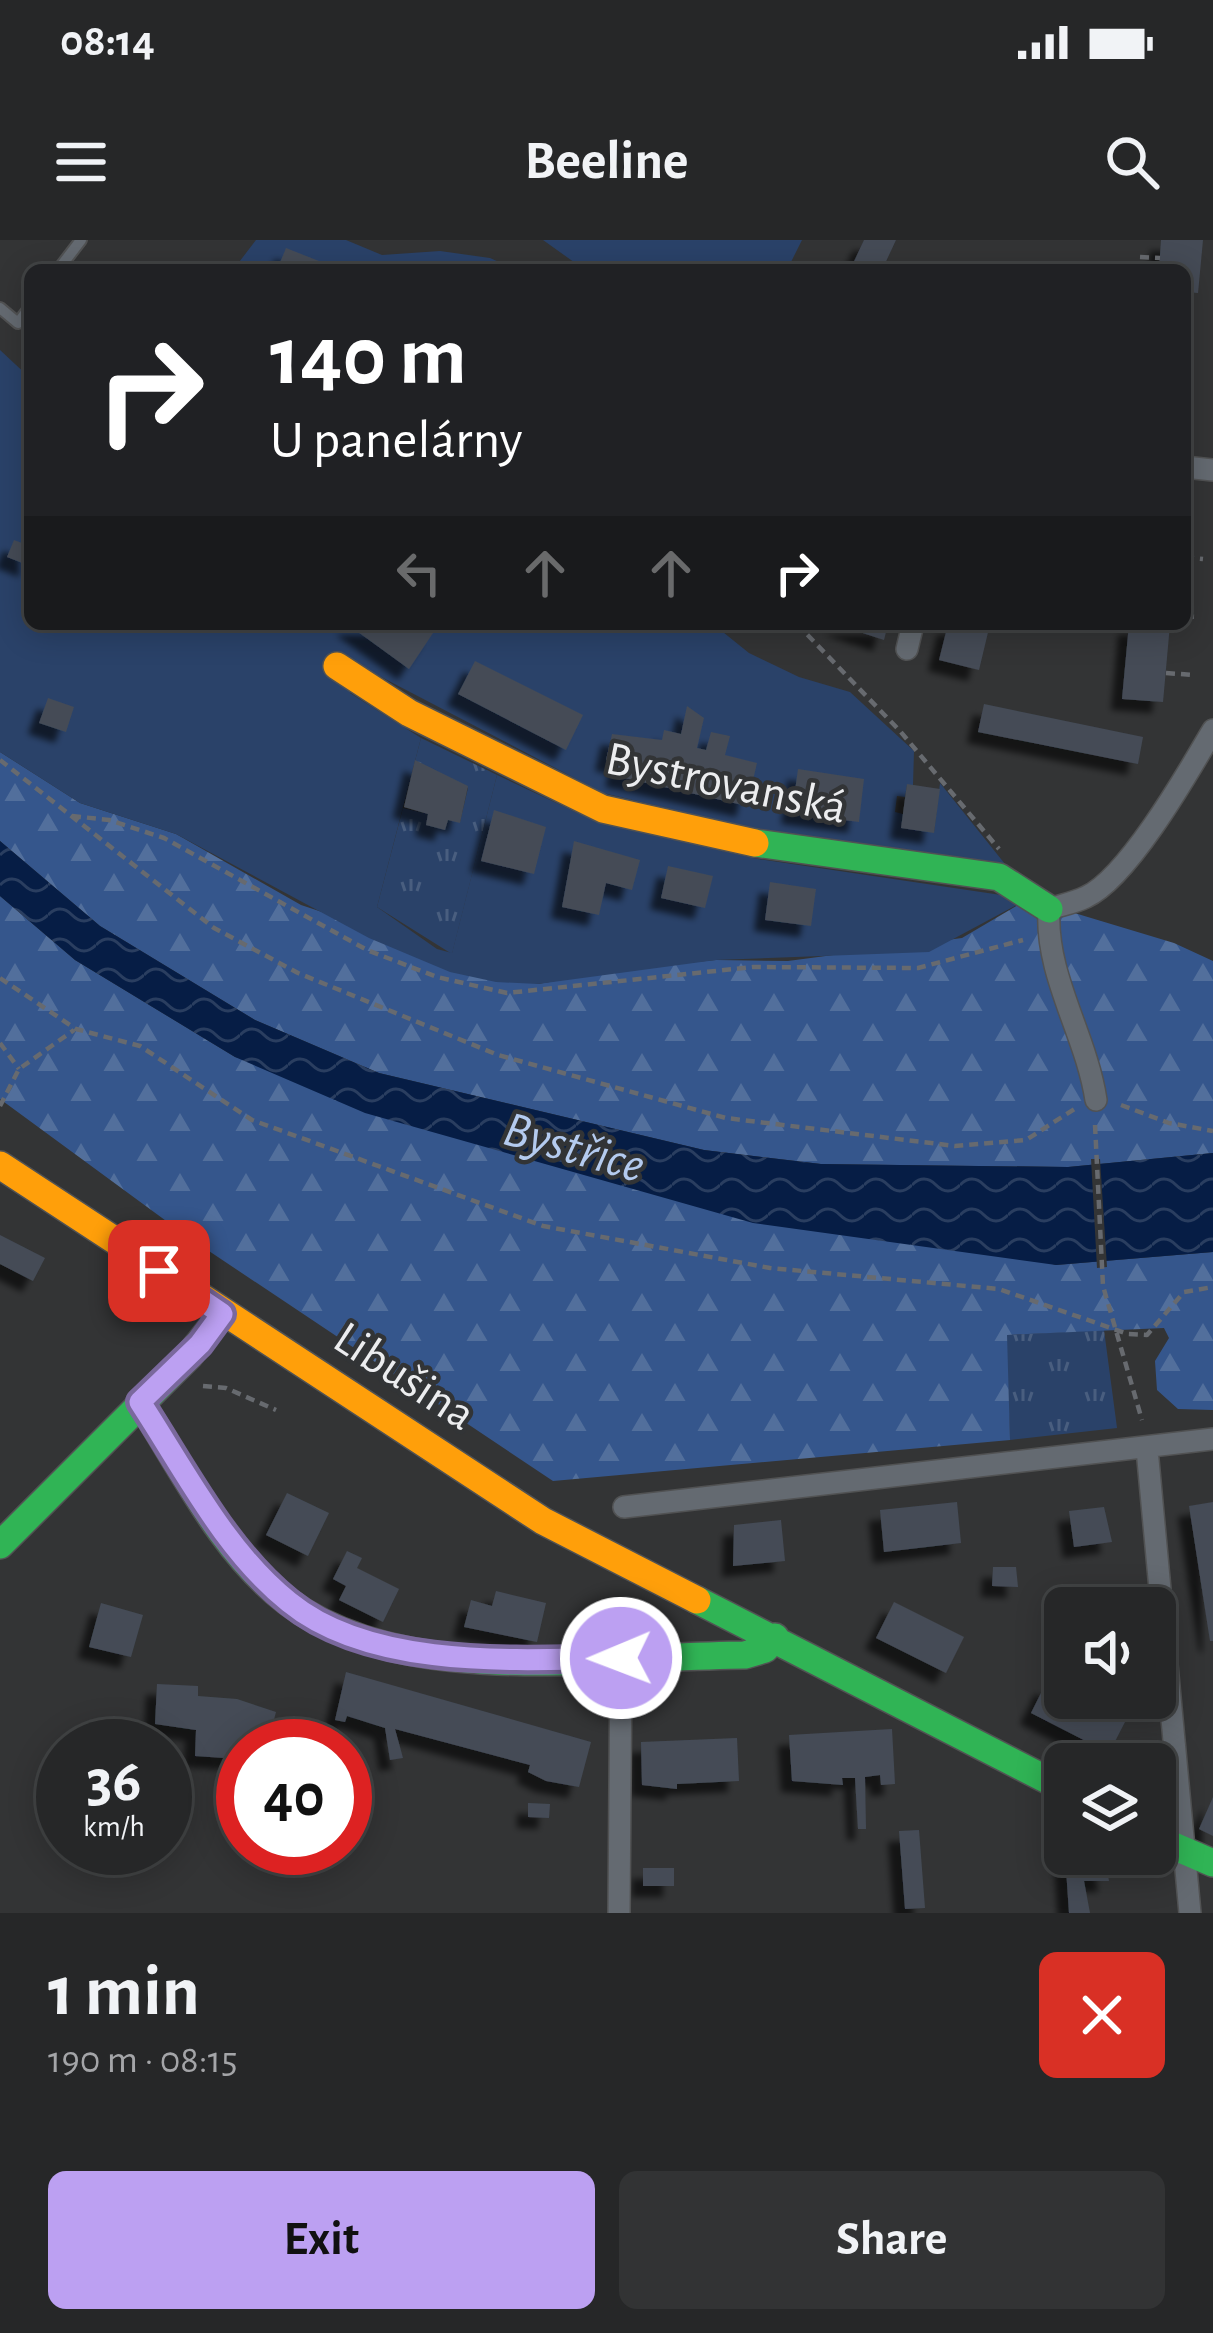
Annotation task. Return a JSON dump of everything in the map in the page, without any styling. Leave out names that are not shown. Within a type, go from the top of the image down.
[{"type":"street","points":[[907,649],[912,630]]},
{"type":"street","name":"Bystrovanská","points":[[337,666],[409,713],[603,809],[776,847],[999,877],[1048,920]]},
{"type":"street","points":[[1096,1100],[1048,920],[1113,876],[1178,789],[1213,730]]},
{"type":"street","name":"Libušina","points":[[0,1165],[542,1521],[1044,1779]]},
{"type":"street","points":[[0,1545],[200,1344],[222,1314]]},
{"type":"street","points":[[140,1402],[246,1558],[291,1604],[319,1622],[359,1637],[491,1661],[756,1653],[775,1637]]},
{"type":"street","points":[[624,1507],[1213,1439]]},
{"type":"street","points":[[1147,1449],[1190,1913]]},
{"type":"street","points":[[620,1913],[621,1658]]},
{"type":"street","points":[[1176,1847],[1213,1863]]},
{"type":"lane","points":[[63,264],[81,240]]},
{"type":"lane","points":[[0,308],[18,323],[24,315]]},
{"type":"path","points":[[1140,256],[1160,258]]},
{"type":"path","points":[[1191,558],[1203,559]]},
{"type":"path","points":[[1191,616],[1198,617]]},
{"type":"path","points":[[803,630],[900,731],[1007,859]]},
{"type":"path","points":[[1166,673],[1193,676]]},
{"type":"path","points":[[0,760],[214,928],[298,974],[498,1055],[687,1108],[814,1130],[955,1146],[1006,1145],[1038,1135],[1096,1100],[1213,1131]]},
{"type":"path","points":[[72,816],[109,820],[164,838],[367,950],[437,977],[506,993],[753,967],[917,968],[1048,920]]},
{"type":"path","points":[[0,978],[76,1029],[140,1046],[252,1120],[543,1226],[770,1268],[999,1289],[1115,1331],[1147,1335],[1184,1292],[1213,1287]]},
{"type":"path","points":[[0,1106],[20,1069],[76,1029]]},
{"type":"path","points":[[0,1043],[20,1069]]},
{"type":"path","points":[[1095,1145],[1103,1286],[1138,1402]]},
{"type":"path","points":[[193,1390],[226,1388],[276,1410]]},
{"type":"green space","points":[[256,240],[346,240],[382,255],[440,251],[504,264],[238,264]]},
{"type":"green space","points":[[543,240],[802,240],[790,264],[577,264]]},
{"type":"green space","points":[[0,350],[24,372],[24,630],[720,630],[749,653],[799,677],[850,692],[914,751],[913,785],[907,785],[905,797],[897,796],[895,812],[903,814],[901,828],[934,832],[940,783],[1005,864],[763,831],[603,793],[364,668],[350,693],[421,738],[377,907],[437,949],[452,953],[497,775],[597,822],[758,859],[1028,899],[929,952],[716,960],[538,984],[496,982],[450,972],[369,938],[176,834],[80,803],[0,752]]},
{"type":"green space","points":[[421,738],[497,775],[452,954],[377,907],[403,808],[428,814],[426,825],[444,829],[448,820],[460,822],[468,788],[415,761]]},
{"type":"green space","points":[[0,752],[80,803],[176,834],[301,905],[538,984],[626,969],[716,960],[788,961],[962,938],[1028,899],[1174,943],[1213,961],[1213,1153],[1068,1167],[821,1164],[704,1150],[379,1073],[255,1020],[100,926],[0,841]]},
{"type":"green space","points":[[0,896],[75,960],[235,1057],[1056,1265],[1213,1252],[1213,1410],[1178,1409],[1157,1390],[1155,1361],[1169,1338],[1164,1328],[1007,1335],[1010,1440],[553,1481],[188,1237],[0,1099]]},
{"type":"green space","points":[[1104,1330],[1117,1428],[1010,1440],[1006,1335]]},
{"type":"water","name":"Bystřice","points":[[0,841],[100,926],[255,1020],[379,1073],[704,1150],[821,1164],[1068,1167],[1213,1153],[1213,1252],[1056,1265],[753,1223],[365,1113],[235,1057],[75,960],[0,896]]},
{"type":"pier","points":[[1091,1159],[1100,1159],[1107,1267],[1097,1268]]},
{"type":"building","points":[[864,240],[896,240],[885,264],[853,264]]},
{"type":"building","points":[[1161,240],[1203,240],[1198,293],[1191,292],[1191,264],[1159,264]]},
{"type":"building","points":[[286,248],[324,263],[324,264],[279,264]]},
{"type":"building","points":[[14,540],[24,544],[24,564],[7,557]]},
{"type":"building","points":[[355,630],[433,633],[409,669]]},
{"type":"building","points":[[853,630],[886,630],[884,640]]},
{"type":"building","points":[[946,630],[989,630],[979,670],[939,660]]},
{"type":"building","points":[[1128,630],[1169,630],[1163,702],[1122,699]]},
{"type":"building","points":[[475,661],[583,715],[566,750],[458,694]]},
{"type":"building","points":[[48,698],[74,707],[66,732],[39,723]]},
{"type":"building","points":[[984,704],[1143,737],[1138,764],[978,732]]},
{"type":"building","points":[[687,706],[704,718],[697,748],[706,750],[711,732],[730,736],[725,755],[757,763],[747,806],[616,776],[619,763],[606,760],[612,734],[662,740],[664,730],[681,734]]},
{"type":"building","points":[[415,760],[468,786],[460,823],[448,820],[445,830],[426,825],[428,814],[404,807]]},
{"type":"building","points":[[798,769],[864,779],[859,822],[792,813]]},
{"type":"building","points":[[907,784],[940,789],[934,833],[901,828]]},
{"type":"building","points":[[494,810],[546,827],[534,874],[481,861]]},
{"type":"building","points":[[574,841],[640,860],[632,890],[606,883],[599,915],[562,907]]},
{"type":"building","points":[[668,866],[713,876],[705,908],[661,898]]},
{"type":"building","points":[[770,882],[816,889],[811,926],[765,920]]},
{"type":"building","points":[[0,1235],[45,1258],[33,1281],[0,1264]]},
{"type":"building","points":[[287,1493],[329,1513],[308,1556],[266,1535]]},
{"type":"building","points":[[957,1502],[961,1543],[884,1552],[880,1510]]},
{"type":"building","points":[[1213,1502],[1213,1641],[1210,1641],[1189,1506]]},
{"type":"building","points":[[1104,1507],[1112,1542],[1074,1547],[1069,1511]]},
{"type":"building","points":[[781,1520],[785,1561],[733,1566],[734,1525]]},
{"type":"building","points":[[347,1551],[362,1558],[357,1568],[399,1589],[383,1622],[339,1600],[346,1586],[333,1579]]},
{"type":"building","points":[[993,1567],[1016,1567],[1018,1587],[992,1586]]},
{"type":"building","points":[[496,1591],[546,1603],[537,1642],[464,1627],[471,1600],[492,1606]]},
{"type":"building","points":[[894,1602],[964,1637],[946,1673],[876,1638]]},
{"type":"building","points":[[101,1603],[143,1615],[131,1657],[89,1647]]},
{"type":"building","points":[[346,1672],[591,1742],[579,1787],[546,1781],[528,1772],[530,1765],[395,1729],[403,1758],[390,1760],[385,1728],[372,1724],[372,1719],[335,1719]]},
{"type":"building","points":[[157,1684],[198,1686],[198,1696],[237,1699],[276,1712],[274,1719],[216,1719],[216,1757],[195,1756],[192,1719],[155,1719]]},
{"type":"building","points":[[1044,1687],[1044,1719],[1125,1722],[1114,1743],[1090,1743],[1031,1713]]},
{"type":"building","points":[[892,1729],[895,1784],[881,1785],[880,1775],[865,1777],[866,1829],[858,1829],[855,1778],[842,1778],[843,1785],[792,1781],[789,1735]]},
{"type":"building","points":[[737,1738],[739,1781],[677,1784],[677,1789],[642,1785],[641,1742]]},
{"type":"building","points":[[1213,1797],[1213,1836],[1199,1829]]},
{"type":"building","points":[[528,1803],[550,1804],[549,1818],[528,1817]]},
{"type":"building","points":[[919,1830],[925,1908],[905,1909],[899,1831]]},
{"type":"building","points":[[643,1868],[674,1868],[674,1886],[643,1886]]},
{"type":"building","points":[[1066,1875],[1108,1875],[1109,1881],[1084,1881],[1090,1913],[1069,1913]]},
{"type":"traffic: fast","points":[[755,843],[999,877],[1049,909]]},
{"type":"traffic: fast","points":[[0,1545],[189,1356],[222,1314]]},
{"type":"traffic: fast","points":[[140,1402],[205,1508],[243,1559],[287,1601],[335,1629],[389,1647],[508,1661],[745,1655],[765,1649],[775,1637]]},
{"type":"traffic: fast","points":[[697,1600],[1044,1778]]},
{"type":"traffic: fast","points":[[1176,1847],[1213,1863]]},
{"type":"traffic: slow","points":[[337,666],[409,713],[603,809],[755,843]]},
{"type":"traffic: slow","points":[[0,1165],[543,1521],[697,1600]]},
{"type":"route","points":[[159,1271],[222,1314],[200,1344],[140,1402],[225,1530],[263,1579],[291,1604],[345,1634],[447,1655],[491,1661],[621,1658]]}]
